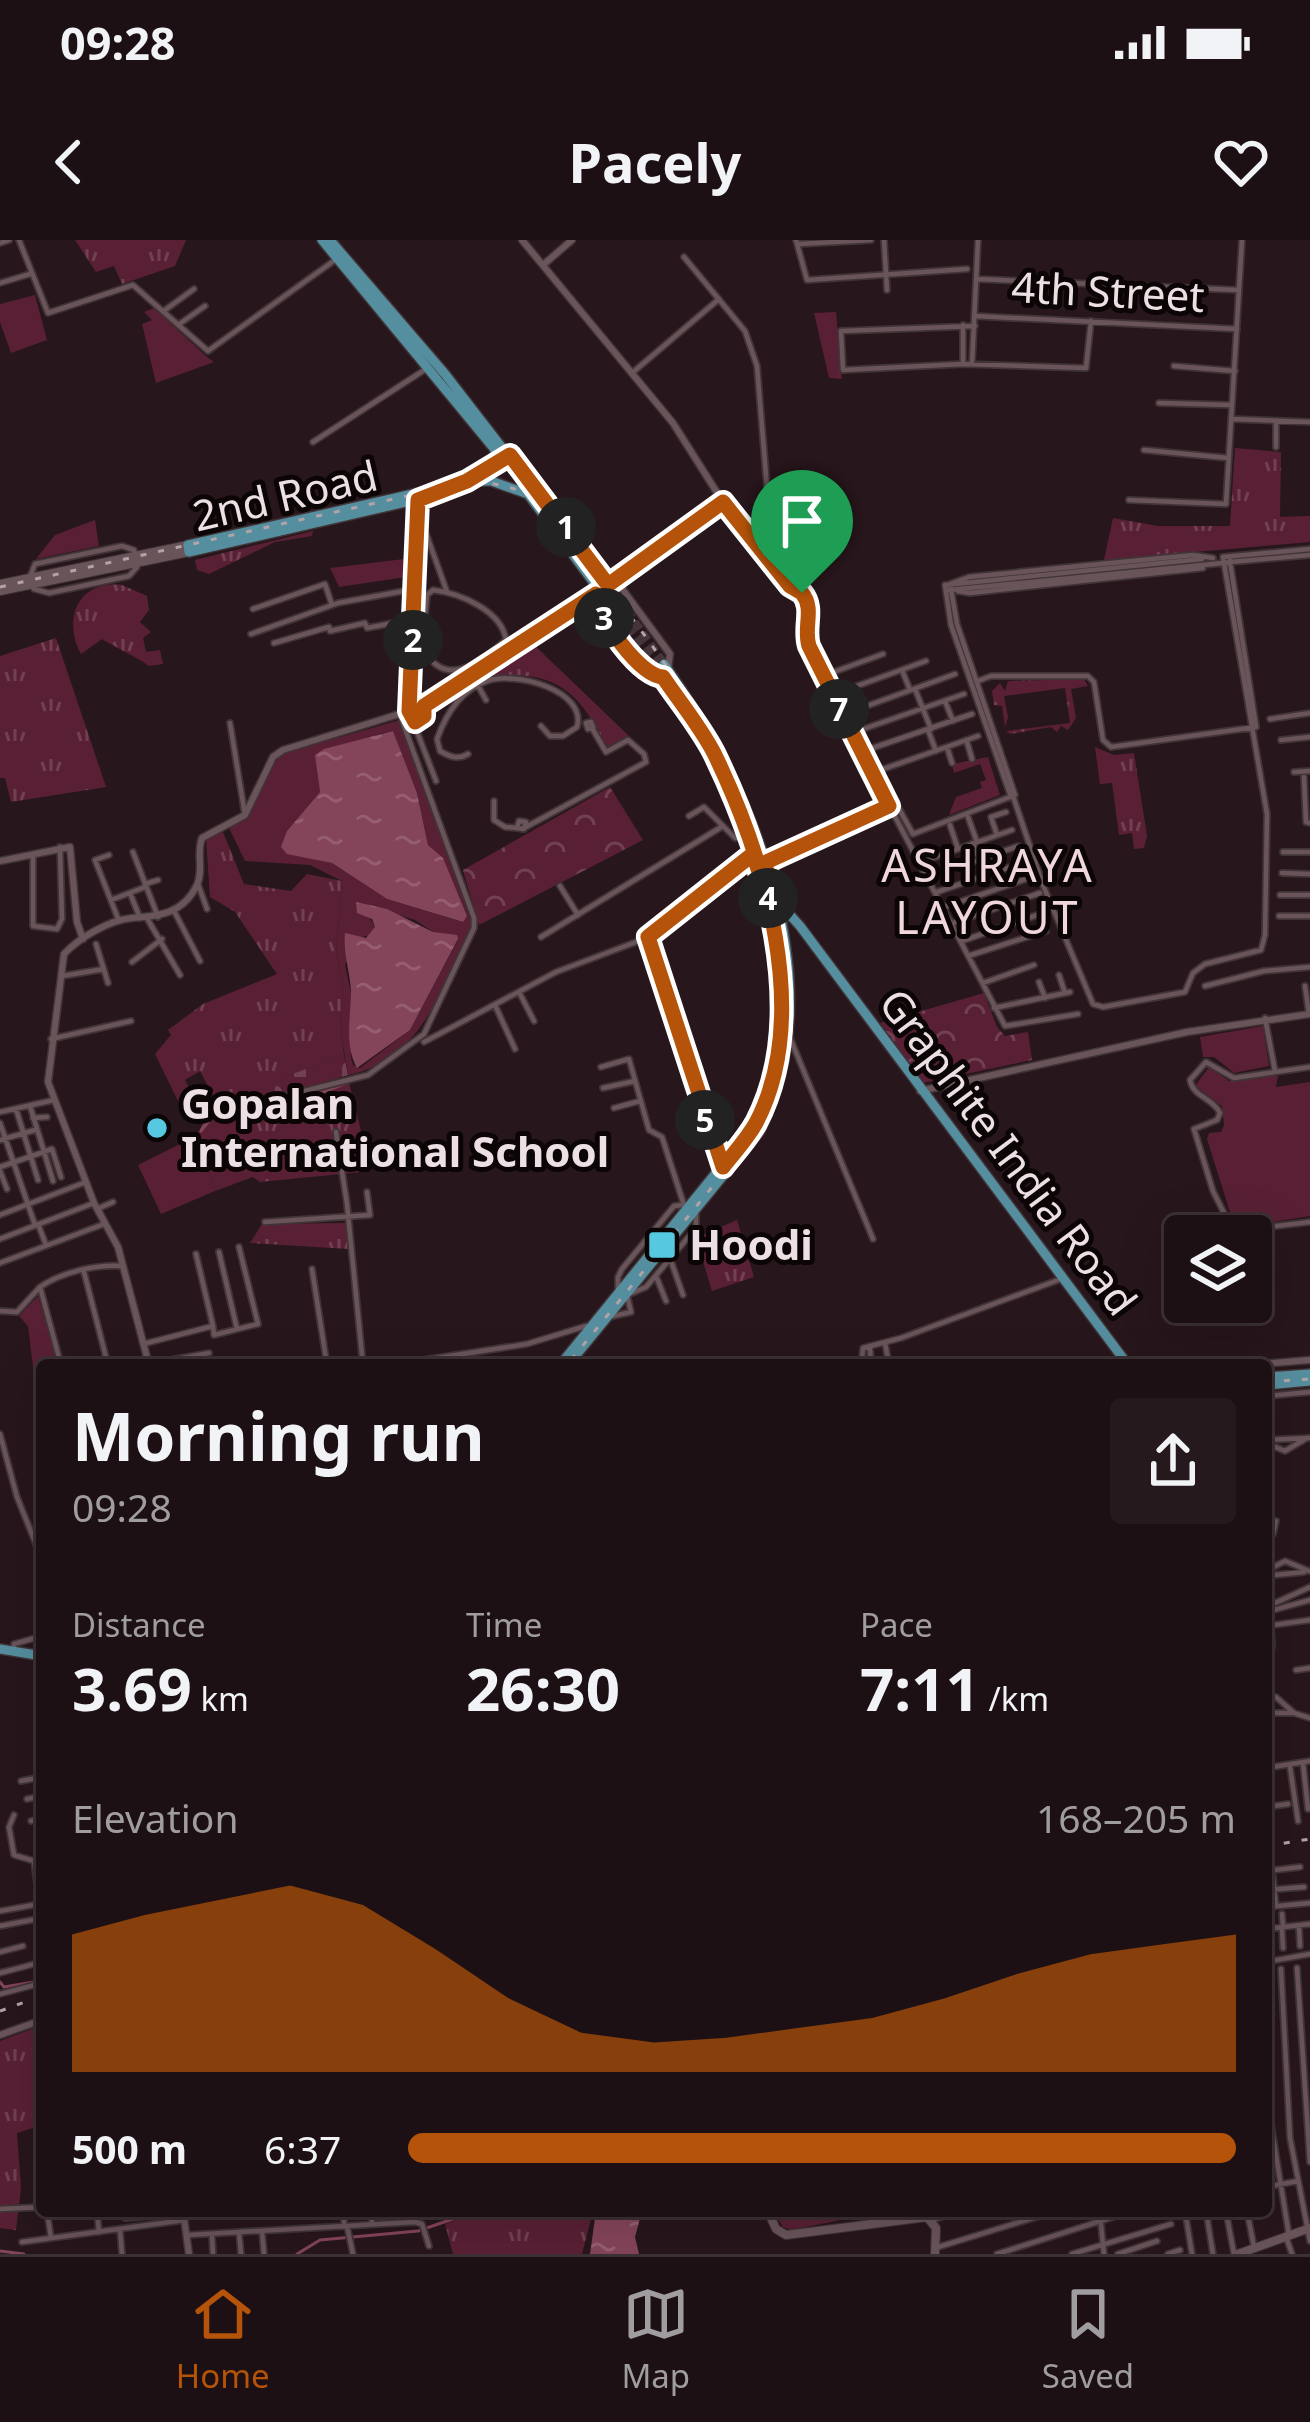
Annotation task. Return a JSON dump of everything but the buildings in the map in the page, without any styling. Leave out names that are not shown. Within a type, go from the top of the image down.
[{"type":"main road","points":[[326,240],[411,340],[428,367]]},
{"type":"main road","points":[[326,240],[510,455],[605,590]]},
{"type":"main road","name":"2nd Road","points":[[188,548],[439,488],[493,460],[496,451],[428,367]]},
{"type":"main road","name":"2nd Road","points":[[0,588],[418,500],[464,483],[510,455]]},
{"type":"main road","points":[[526,476],[519,482],[605,590]]},
{"type":"main road","points":[[464,483],[491,481],[530,497]]},
{"type":"main road","points":[[570,1359],[608,1318],[754,1126],[770,1084],[779,1031],[781,983],[773,901],[713,751],[663,670]]},
{"type":"main road","points":[[663,670],[715,739],[764,863],[789,959],[786,1031],[769,1114],[759,1132],[690,1207]]},
{"type":"main road","name":"Graphite India Road","points":[[773,901],[794,920],[1123,1359]]},
{"type":"main road","points":[[568,1359],[588,1329],[623,1294]]},
{"type":"main road","points":[[1272,1380],[1310,1377]]},
{"type":"main road","points":[[0,1652],[36,1658]]},
{"type":"main road","points":[[0,1652],[36,1658]]},
{"type":"main road","points":[[771,2217],[776,2229],[786,2235],[914,2217]]},
{"type":"main road","points":[[924,2217],[936,2228],[935,2251]]},
{"type":"main road","points":[[1236,2254],[1308,2228]]},
{"type":"street","points":[[0,243],[10,240]]},
{"type":"street","points":[[19,240],[48,313],[134,285],[208,351],[337,258]]},
{"type":"street","points":[[522,240],[673,423],[760,553],[808,601],[806,638],[823,676],[1005,1026],[1078,1014]]},
{"type":"street","points":[[543,265],[572,240]]},
{"type":"street","points":[[871,240],[796,242],[807,280],[967,269]]},
{"type":"street","points":[[884,240],[887,290]]},
{"type":"street","points":[[972,364],[978,240]]},
{"type":"street","points":[[1129,500],[1226,504],[1242,240]]},
{"type":"street","points":[[684,257],[746,331],[757,366],[771,536],[760,553]]},
{"type":"street","points":[[0,284],[30,274]]},
{"type":"street","points":[[977,279],[1239,290]]},
{"type":"street","points":[[164,310],[194,289]]},
{"type":"street","points":[[632,373],[719,299]]},
{"type":"street","points":[[178,325],[206,306]]},
{"type":"street","name":"4th Street","points":[[975,316],[1237,328]]},
{"type":"street","points":[[974,326],[841,331],[843,370],[963,364],[1086,368],[1091,321]]},
{"type":"street","points":[[963,326],[963,364]]},
{"type":"street","points":[[1174,366],[1235,370]]},
{"type":"street","points":[[313,442],[428,367]]},
{"type":"street","points":[[1159,403],[1232,406]]},
{"type":"street","points":[[1232,419],[1310,422]]},
{"type":"street","points":[[1276,421],[1276,447]]},
{"type":"street","points":[[1144,450],[1228,458]]},
{"type":"street","points":[[277,1098],[368,1075],[424,1034],[474,928],[406,712],[418,500]]},
{"type":"street","points":[[207,909],[198,884],[198,843],[245,815],[273,757],[283,749],[424,706],[605,590],[723,502]]},
{"type":"street","points":[[418,527],[447,592]]},
{"type":"street","points":[[949,588],[1310,552]]},
{"type":"street","points":[[949,588],[969,577],[1193,555],[1213,561]]},
{"type":"street","name":"2nd Road","points":[[31,580],[34,589],[45,593],[86,586],[129,576],[137,568],[135,559]]},
{"type":"street","points":[[949,588],[951,625],[1013,796],[1089,1001],[1103,1007],[1185,992],[1193,973],[1205,964],[1254,955],[1264,945],[1267,814],[1227,560]]},
{"type":"street","points":[[949,588],[970,593],[1195,571],[1213,561]]},
{"type":"street","points":[[253,610],[325,584],[332,605]]},
{"type":"street","points":[[949,588],[956,624],[1013,796]]},
{"type":"street","points":[[251,634],[332,605],[415,590]]},
{"type":"street","points":[[433,590],[447,592],[474,604],[506,632],[504,643],[472,666],[453,671],[422,650],[427,596],[433,590]]},
{"type":"street","points":[[605,590],[623,590],[670,654],[663,670],[643,671],[597,608],[605,590]]},
{"type":"street","points":[[274,643],[329,627],[330,631],[365,623],[367,628],[414,620]]},
{"type":"street","points":[[823,676],[884,654]]},
{"type":"street","points":[[832,695],[926,662]]},
{"type":"street","points":[[472,666],[483,682],[486,700]]},
{"type":"street","points":[[902,670],[923,709],[936,751]]},
{"type":"street","points":[[842,715],[955,674]]},
{"type":"street","points":[[978,682],[991,676],[1090,677],[1103,742],[1111,747],[1253,730]]},
{"type":"street","points":[[468,754],[461,758],[440,751],[437,739],[453,707],[483,682],[520,677],[546,686],[574,706],[605,752],[628,740],[644,754],[646,762],[526,827],[522,820],[517,828],[494,820],[494,801]]},
{"type":"street","points":[[852,733],[964,694]]},
{"type":"street","points":[[946,701],[953,721]]},
{"type":"street","points":[[415,722],[424,716],[424,706]]},
{"type":"street","points":[[406,712],[415,722],[436,781]]},
{"type":"street","points":[[1270,719],[1310,713]]},
{"type":"street","points":[[861,752],[972,714]]},
{"type":"street","points":[[542,726],[550,736],[563,736],[573,732],[579,717]]},
{"type":"street","points":[[230,723],[245,815]]},
{"type":"street","points":[[872,773],[978,736]]},
{"type":"street","points":[[1280,740],[1310,737]]},
{"type":"street","points":[[966,740],[973,759]]},
{"type":"street","points":[[947,747],[952,763]]},
{"type":"street","points":[[1294,772],[1310,771]]},
{"type":"street","points":[[1304,777],[1306,823],[1310,823]]},
{"type":"street","points":[[764,863],[891,808],[898,807],[913,834],[1013,796]]},
{"type":"street","points":[[689,816],[704,807],[736,838],[747,837]]},
{"type":"street","points":[[998,835],[991,817],[1006,812]]},
{"type":"street","points":[[968,817],[985,875]]},
{"type":"street","points":[[950,825],[958,849]]},
{"type":"street","points":[[542,937],[723,826]]},
{"type":"street","points":[[921,862],[1012,830]]},
{"type":"street","points":[[929,877],[1018,846]]},
{"type":"street","points":[[32,852],[33,926],[57,929],[62,919],[60,847]]},
{"type":"street","points":[[0,860],[60,847],[73,851],[77,922],[83,939]]},
{"type":"street","points":[[133,851],[146,885],[149,918]]},
{"type":"street","points":[[1283,852],[1310,852]]},
{"type":"street","points":[[109,854],[94,860],[119,921]]},
{"type":"street","points":[[424,1042],[556,972],[648,937],[753,854]]},
{"type":"street","points":[[937,892],[1022,863]]},
{"type":"street","points":[[1282,873],[1310,874]]},
{"type":"street","points":[[945,907],[1029,878]]},
{"type":"street","points":[[111,900],[158,880]]},
{"type":"street","points":[[147,1359],[119,1250],[53,1100],[47,1077],[51,1039],[65,951],[119,921],[173,909],[198,884]]},
{"type":"street","points":[[560,886],[578,914]]},
{"type":"street","points":[[993,891],[999,908]]},
{"type":"street","points":[[130,893],[180,975]]},
{"type":"street","points":[[953,923],[1040,893]]},
{"type":"street","points":[[1280,895],[1310,895]]},
{"type":"street","points":[[173,909],[200,961]]},
{"type":"street","points":[[962,941],[1040,914]]},
{"type":"street","points":[[1279,916],[1310,916]]},
{"type":"street","points":[[968,956],[1046,931]]},
{"type":"street","points":[[648,937],[723,1167]]},
{"type":"street","points":[[132,962],[162,939]]},
{"type":"street","points":[[96,944],[108,982]]},
{"type":"street","points":[[982,983],[1034,965]]},
{"type":"street","points":[[1204,986],[1264,971],[1310,967]]},
{"type":"street","points":[[62,976],[104,969]]},
{"type":"street","points":[[994,1008],[1068,993],[1059,975]]},
{"type":"street","points":[[1039,982],[1045,998]]},
{"type":"street","points":[[919,1089],[1265,1018],[1310,1014],[1305,986]]},
{"type":"street","points":[[519,992],[534,1021]]},
{"type":"street","points":[[495,1005],[514,1048]]},
{"type":"street","points":[[1265,1018],[1275,1072]]},
{"type":"street","points":[[51,1039],[131,1021]]},
{"type":"street","points":[[786,1031],[873,1239]]},
{"type":"street","points":[[601,1067],[629,1059],[649,1130],[662,1137],[690,1207],[696,1228],[640,1291],[623,1294],[618,1276],[622,1269],[674,1206],[690,1207]]},
{"type":"street","points":[[1310,1067],[1234,1078],[1212,1064],[1202,1064],[1190,1080],[1220,1113],[1217,1120],[1197,1125],[1195,1135],[1213,1191],[1233,1231],[1310,1222]]},
{"type":"street","points":[[603,1088],[635,1081]]},
{"type":"street","points":[[0,1112],[53,1100]]},
{"type":"street","points":[[614,1108],[640,1101]]},
{"type":"street","points":[[31,1106],[53,1181]]},
{"type":"street","points":[[16,1109],[38,1180]]},
{"type":"street","points":[[33,1118],[47,1117]]},
{"type":"street","points":[[0,1123],[46,1245]]},
{"type":"street","points":[[3,1139],[35,1130]]},
{"type":"street","points":[[336,1132],[362,1359]]},
{"type":"street","points":[[7,1189],[0,1169],[52,1149],[61,1177]]},
{"type":"street","points":[[0,1215],[86,1182]]},
{"type":"street","points":[[266,1222],[374,1214],[367,1192]]},
{"type":"street","points":[[0,1239],[113,1202]]},
{"type":"street","points":[[0,1263],[104,1224]]},
{"type":"street","points":[[196,1254],[214,1335],[258,1324],[239,1247]]},
{"type":"street","points":[[110,1264],[110,1255],[119,1250]]},
{"type":"street","points":[[219,1252],[237,1329]]},
{"type":"street","points":[[670,1260],[683,1295]]},
{"type":"street","points":[[0,1311],[16,1312],[40,1287],[84,1270],[124,1265]]},
{"type":"street","points":[[84,1270],[106,1359]]},
{"type":"street","points":[[312,1270],[326,1359]]},
{"type":"street","points":[[656,1276],[667,1301]]},
{"type":"street","points":[[862,1359],[861,1349],[1060,1279]]},
{"type":"street","points":[[40,1287],[59,1359]]},
{"type":"street","points":[[143,1344],[213,1326]]},
{"type":"street","points":[[430,1359],[588,1329]]},
{"type":"street","points":[[885,1342],[888,1359]]},
{"type":"street","points":[[871,1346],[871,1359]]},
{"type":"street","points":[[179,1359],[209,1353]]},
{"type":"street","points":[[1272,1363],[1310,1360]]},
{"type":"street","points":[[1272,1395],[1310,1392]]},
{"type":"street","points":[[0,1434],[16,1497],[36,1544]]},
{"type":"street","points":[[1272,1441],[1308,1438]]},
{"type":"street","points":[[1272,1444],[1285,1451],[1308,1438]]},
{"type":"street","points":[[1272,1535],[1276,1521]]},
{"type":"street","points":[[1272,1569],[1285,1561],[1310,1571]]},
{"type":"street","points":[[1272,1573],[1310,1571]]},
{"type":"street","points":[[1272,1604],[1310,1587]]},
{"type":"street","points":[[1272,1610],[1310,1600]]},
{"type":"street","points":[[1272,1626],[1310,1620]]},
{"type":"street","points":[[14,1652],[14,1644],[36,1638]]},
{"type":"street","points":[[1296,1670],[1310,1668]]},
{"type":"street","points":[[1272,1696],[1294,1713]]},
{"type":"street","points":[[1272,1713],[1310,1715]]},
{"type":"street","points":[[1272,1768],[1306,1762],[1308,1809]]},
{"type":"street","points":[[1290,1766],[1298,1821]]},
{"type":"street","points":[[21,1781],[36,1778]]},
{"type":"street","points":[[27,1799],[36,1797]]},
{"type":"street","points":[[1272,1806],[1288,1804]]},
{"type":"street","points":[[14,1815],[9,1827],[14,1855],[34,1861],[36,1878]]},
{"type":"street","points":[[31,1821],[36,1820]]},
{"type":"street","points":[[1272,1871],[1300,1868]]},
{"type":"street","points":[[1272,1890],[1304,1887]]},
{"type":"street","points":[[1272,1895],[1276,1906]]},
{"type":"street","points":[[1272,1906],[1310,1903]]},
{"type":"street","points":[[0,1911],[36,1905]]},
{"type":"street","points":[[1282,1914],[1283,1948]]},
{"type":"street","points":[[0,1926],[36,1921]]},
{"type":"street","points":[[1272,1929],[1310,1924]]},
{"type":"street","points":[[1299,1926],[1300,1946]]},
{"type":"street","points":[[0,1952],[23,1946]]},
{"type":"street","points":[[1272,1961],[1310,1954]]},
{"type":"street","points":[[0,1973],[36,1964]]},
{"type":"street","points":[[1297,1968],[1310,2162]]},
{"type":"street","points":[[1280,1970],[1290,2138],[1310,2241]]},
{"type":"street","points":[[0,1994],[36,1985]]},
{"type":"street","points":[[0,2035],[36,2022]]},
{"type":"street","points":[[1272,2164],[1292,2254]]},
{"type":"street","points":[[1272,2186],[1298,2181]]},
{"type":"street","points":[[0,2209],[36,2209]]},
{"type":"street","points":[[47,2217],[51,2238]]},
{"type":"street","points":[[98,2217],[100,2232]]},
{"type":"street","points":[[22,2242],[175,2217]]},
{"type":"street","points":[[184,2217],[189,2254]]},
{"type":"street","points":[[345,2217],[353,2254]]},
{"type":"street","points":[[371,2217],[372,2224]]},
{"type":"street","points":[[931,2220],[942,2217]]},
{"type":"street","points":[[935,2251],[1038,2217]]},
{"type":"street","points":[[997,2254],[1113,2217]]},
{"type":"street","points":[[1186,2217],[1192,2254]]},
{"type":"street","points":[[1207,2217],[1213,2254]]},
{"type":"street","points":[[1227,2217],[1236,2254]]},
{"type":"street","points":[[1249,2217],[1258,2249]]},
{"type":"street","points":[[1100,2221],[1104,2254]]},
{"type":"street","points":[[188,2236],[415,2222],[424,2230],[429,2246]]},
{"type":"street","points":[[1072,2254],[1171,2224]]},
{"type":"street","points":[[121,2229],[122,2254]]},
{"type":"street","points":[[262,2231],[264,2254]]},
{"type":"street","points":[[239,2232],[241,2254]]},
{"type":"street","points":[[212,2234],[213,2254]]},
{"type":"street","points":[[1118,2254],[1157,2241]]},
{"type":"street","points":[[1033,2242],[1036,2254]]},
{"type":"street","points":[[1168,2254],[1180,2250]]},
{"type":"green space","points":[[75,240],[186,240],[175,266],[122,284],[114,266],[96,272]]},
{"type":"green space","points":[[35,295],[47,340],[11,353],[0,322],[0,304]]},
{"type":"green space","points":[[154,308],[214,362],[156,383],[142,324],[152,320],[144,312]]},
{"type":"green space","points":[[836,312],[842,379],[829,378],[814,313]]},
{"type":"green space","points":[[1235,448],[1281,452],[1280,517],[1310,516],[1310,542],[1104,560],[1113,518],[1158,526],[1230,526]]},
{"type":"green space","points":[[95,520],[99,546],[36,559],[55,535]]},
{"type":"green space","points":[[313,531],[312,536],[275,542],[209,574],[197,570],[195,560]]},
{"type":"green space","points":[[412,558],[406,577],[339,587],[330,568]]},
{"type":"green space","points":[[122,585],[147,596],[149,610],[140,622],[151,632],[143,638],[146,652],[160,650],[163,664],[149,666],[102,639],[81,654],[73,628],[78,604],[94,589]]},
{"type":"green space","points":[[56,638],[106,787],[11,802],[5,778],[0,778],[0,656]]},
{"type":"green space","points":[[531,642],[629,736],[607,747],[574,697],[547,680],[488,677],[488,671]]},
{"type":"green space","points":[[1084,679],[1088,686],[1071,689],[1076,718],[1068,730],[1061,726],[1057,732],[1051,727],[1006,731],[1070,723],[1065,688],[1004,696],[1005,727],[1002,706],[994,705],[992,691],[1000,683],[1005,691],[1008,681]]},
{"type":"green space","points":[[400,720],[472,925],[440,995],[412,1037],[373,1067],[348,1075],[341,1033],[343,984],[336,950],[342,881],[310,865],[245,861],[229,828],[254,803],[269,771],[284,753]],"holes":[[[393,731],[417,793],[428,845],[443,859],[467,916],[462,922],[387,899],[332,863],[303,856],[287,831],[320,792],[317,770],[379,734]],[[361,904],[415,920],[458,940],[410,1030],[360,1068],[351,1058],[351,993],[345,965],[358,938],[371,935],[375,927]]]},
{"type":"green space","points":[[1095,747],[1114,755],[1134,753],[1147,836],[1144,848],[1134,849],[1132,833],[1119,835],[1112,783],[1100,784]]},
{"type":"green space","points":[[988,757],[1000,795],[949,815],[956,797],[982,788],[980,782],[986,780],[980,764],[954,773],[952,764]]},
{"type":"green space","points":[[610,787],[643,840],[479,925],[463,870]]},
{"type":"green space","points":[[223,832],[244,884],[291,891],[307,874],[342,881],[336,950],[343,984],[344,1055],[277,1080],[274,1099],[348,1079],[371,1171],[260,1182],[253,1177],[215,1191],[196,1136],[216,1101],[200,1071],[185,1080],[199,1106],[181,1107],[155,1054],[171,1035],[168,1030],[203,1004],[277,974],[235,912],[210,897],[206,839]]},
{"type":"green space","points":[[984,993],[1005,1036],[1028,1032],[1032,1060],[922,1083],[880,1023]]},
{"type":"green space","points":[[1263,1026],[1269,1066],[1234,1073],[1214,1057],[1203,1057],[1200,1037]]},
{"type":"green space","points":[[344,1055],[348,1075],[274,1097],[276,1080]]},
{"type":"green space","points":[[1209,1067],[1229,1081],[1278,1075],[1276,1087],[1310,1082],[1310,1216],[1272,1222],[1272,1215],[1231,1215],[1207,1139],[1209,1133],[1221,1132],[1222,1106],[1195,1086]]},
{"type":"green space","points":[[196,1136],[215,1191],[161,1214],[138,1165]]},
{"type":"green space","points":[[737,1220],[754,1277],[712,1291],[696,1238]]},
{"type":"green space","points":[[347,1223],[349,1249],[250,1243],[262,1224]]},
{"type":"green space","points":[[38,1296],[56,1359],[36,1359],[36,1392],[28,1326],[19,1316]]},
{"type":"green space","points":[[36,2027],[36,2127],[17,2133],[21,2189],[16,2230],[0,2228],[0,2041]]},
{"type":"green space","points":[[464,2217],[591,2217],[582,2254],[453,2254],[445,2224]]},
{"type":"green space","points":[[777,2217],[855,2217],[792,2230]]},
{"type":"water","points":[[393,731],[417,793],[428,845],[443,858],[467,916],[463,922],[387,899],[332,863],[287,854],[281,847],[287,831],[320,792],[315,755]]},
{"type":"water","points":[[356,902],[387,909],[458,939],[410,1030],[357,1068],[349,1040],[351,991],[345,933],[366,938],[375,927],[372,919],[357,913]]},
{"type":"water","points":[[595,2217],[640,2217],[635,2237],[639,2254],[590,2254]]},
{"type":"waterway","points":[[201,1131],[219,1108],[285,1107],[349,1082]]},
{"type":"waterway","points":[[0,1982],[4,1987],[36,1982]]},
{"type":"waterway","points":[[297,2254],[320,2240],[418,2231],[459,2217]]},
{"type":"waterway","points":[[0,2251],[24,2254]]},
{"type":"tunnel","points":[[611,589],[664,664]]},
{"type":"tunnel","points":[[603,595],[657,669]]},
{"type":"railway","points":[[0,587],[465,483],[519,491],[562,524],[679,685],[735,786],[770,881],[787,982],[778,1080],[761,1127],[572,1359]]},
{"type":"railway","points":[[1272,1382],[1310,1379]]},
{"type":"railway","points":[[1272,1845],[1310,1839]]},
{"type":"railway","points":[[0,2011],[36,1998]]},
{"type":"place","name":"Gopalan International School","points":[[157,1128]]},
{"type":"place","name":"Hoodi","points":[[662,1245]]},
{"type":"district","name":"ASHRAYA LAYOUT","points":[[988,892]]},
{"type":"route","points":[[802,593],[760,553],[723,502],[608,585],[510,455],[446,492],[418,500],[409,711],[415,722],[424,716],[424,706],[596,594],[597,608],[634,659],[650,676],[663,677],[713,751],[728,785],[753,854],[769,902],[781,983],[779,1031],[767,1096],[754,1126],[723,1167],[648,937],[753,854],[757,866],[769,902],[777,900],[764,863],[889,806],[809,646],[810,609],[802,593]]}]
